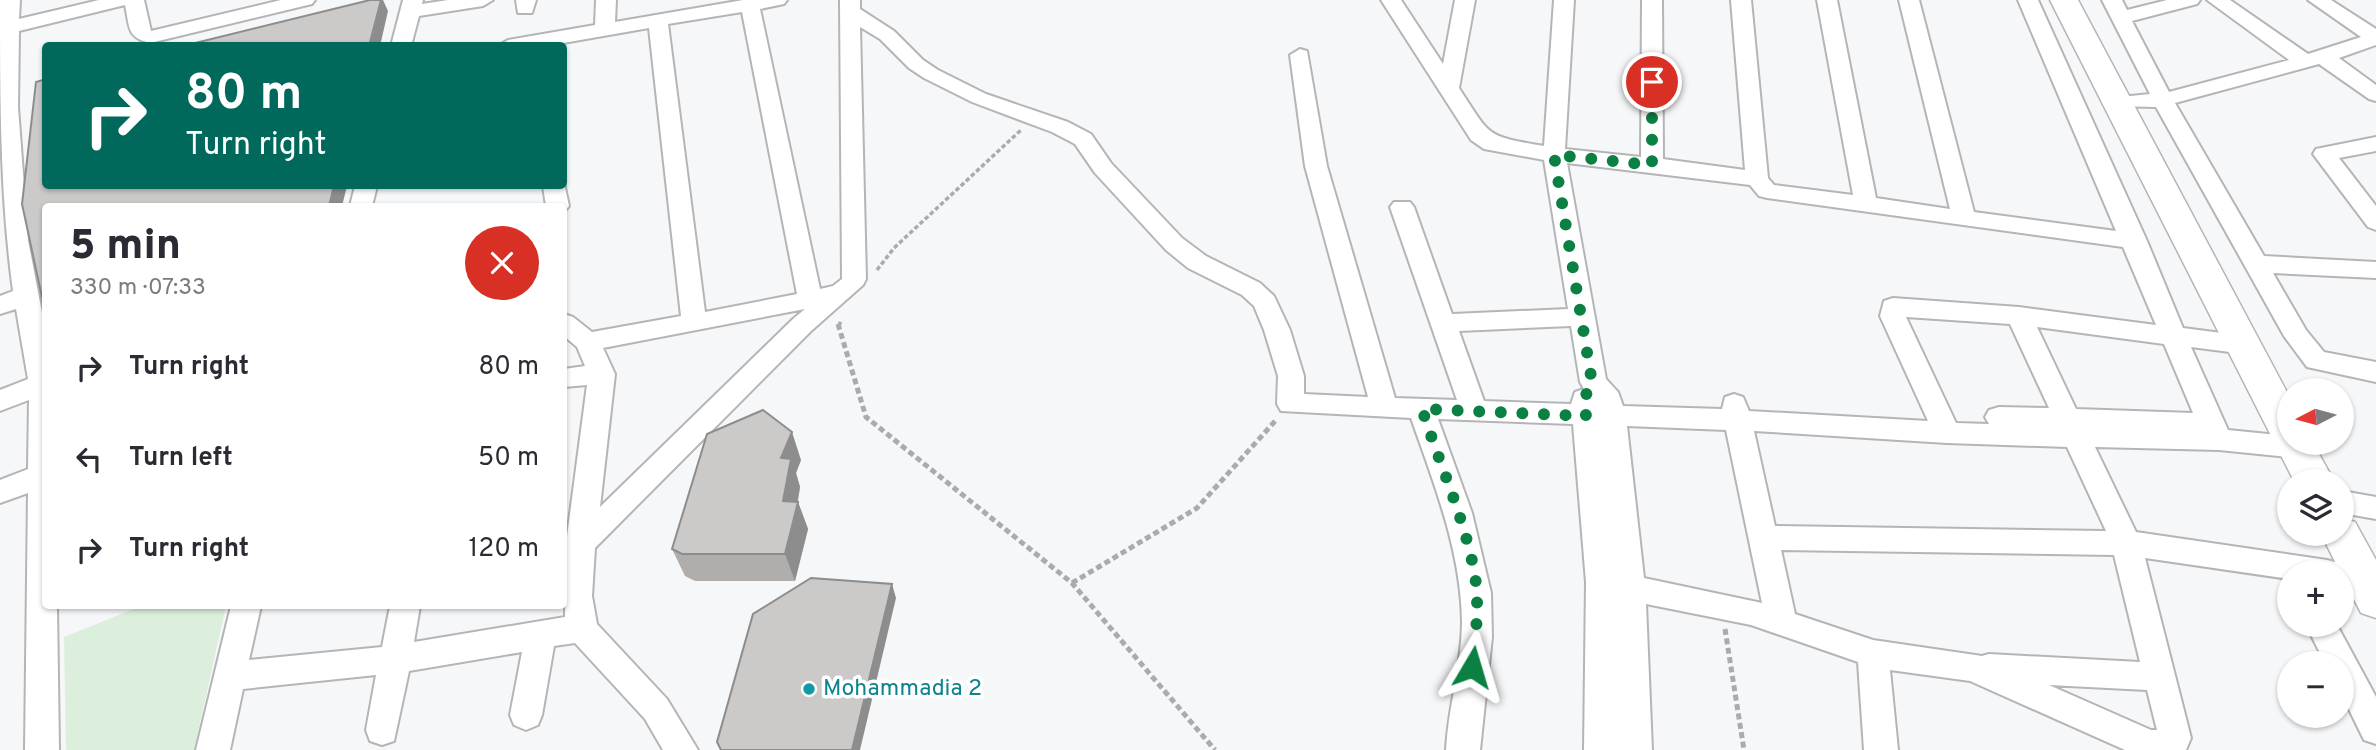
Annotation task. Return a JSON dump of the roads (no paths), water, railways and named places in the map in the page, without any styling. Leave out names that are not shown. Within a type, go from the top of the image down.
[{"type":"street","points":[[10,0],[5,38],[3,103],[8,243],[25,296],[42,375]]},
{"type":"street","points":[[5,38],[124,0]]},
{"type":"street","points":[[134,0],[141,34],[150,37],[305,0]]},
{"type":"street","points":[[402,42],[411,6],[483,0]]},
{"type":"street","points":[[605,29],[606,0]]},
{"type":"street","points":[[558,41],[657,20],[701,6],[750,5],[777,0]]},
{"type":"street","points":[[1391,0],[1479,135],[1492,144],[1554,155],[1757,179]]},
{"type":"street","points":[[1450,87],[1465,0]]},
{"type":"street","points":[[1564,0],[1554,155],[1580,317],[1630,588],[1635,750]]},
{"type":"street","points":[[1652,165],[1653,0]]},
{"type":"street","points":[[1741,0],[1757,179],[1767,191],[2135,241]]},
{"type":"street","points":[[1827,0],[1866,206]]},
{"type":"street","points":[[1909,0],[1964,218]]},
{"type":"street","points":[[2028,0],[2135,241],[2215,432]]},
{"type":"street","points":[[2064,0],[2277,408]]},
{"type":"street","points":[[2190,0],[2115,9],[2163,100],[2297,336],[2316,360],[2376,372]]},
{"type":"street","points":[[2217,0],[2323,56],[2376,95]]},
{"type":"street","points":[[2118,102],[2163,100],[2323,56],[2376,38],[2318,0]]},
{"type":"street","points":[[750,5],[810,299]]},
{"type":"street","points":[[851,6],[887,34],[915,64],[931,74],[979,97],[1083,139],[1103,168],[1174,244],[1197,262],[1251,289],[1265,302],[1291,376],[1291,397],[1472,403],[1597,403],[1942,425],[2215,432],[2277,437]]},
{"type":"street","points":[[581,544],[802,325],[844,302],[854,279],[851,6]]},
{"type":"street","points":[[657,20],[694,323]]},
{"type":"street","points":[[2323,56],[2376,49]]},
{"type":"street","points":[[1300,55],[1316,166],[1384,400]]},
{"type":"street","points":[[2376,144],[2324,154],[2376,222]]},
{"type":"street","points":[[2331,153],[2376,192]]},
{"type":"street","points":[[1402,207],[1472,403]]},
{"type":"street","points":[[2255,264],[2376,270]]},
{"type":"street","points":[[0,305],[25,296]]},
{"type":"street","points":[[587,342],[810,299],[844,302]]},
{"type":"street","points":[[1942,425],[1893,316],[1893,307],[2019,316],[2245,345]]},
{"type":"street","points":[[1973,667],[2143,742],[2164,747],[2175,738],[2162,677],[2126,543],[2019,316]]},
{"type":"street","points":[[1444,323],[1580,317]]},
{"type":"street","points":[[567,325],[587,342],[603,374],[575,496],[581,544],[578,596],[582,628],[600,652],[656,709],[681,750]]},
{"type":"street","points":[[567,378],[603,374]]},
{"type":"street","points":[[0,401],[42,385]]},
{"type":"street","points":[[1384,400],[1422,409],[1472,403]]},
{"type":"street","points":[[1597,403],[1601,750]]},
{"type":"street","points":[[1422,409],[1462,524],[1474,572],[1478,624],[1463,750]]},
{"type":"street","points":[[1735,412],[1781,620]]},
{"type":"street","points":[[42,445],[42,750]]},
{"type":"street","points":[[0,492],[41,475]]},
{"type":"street","points":[[2354,504],[2376,508]]},
{"type":"street","points":[[1761,538],[2126,543],[2277,568]]},
{"type":"street","points":[[1630,588],[1721,604],[1781,620],[1873,654],[1973,667],[2162,677]]},
{"type":"street","points":[[213,750],[245,609]]},
{"type":"street","points":[[382,730],[405,609]]},
{"type":"street","points":[[231,676],[397,659],[582,628]]},
{"type":"street","points":[[526,715],[540,637]]},
{"type":"street","points":[[1873,654],[1884,748]]},
{"type":"street","points":[[2354,688],[2376,729]]},
{"type":"place","name":"Mohammadia 2","points":[[809,689]]}]
